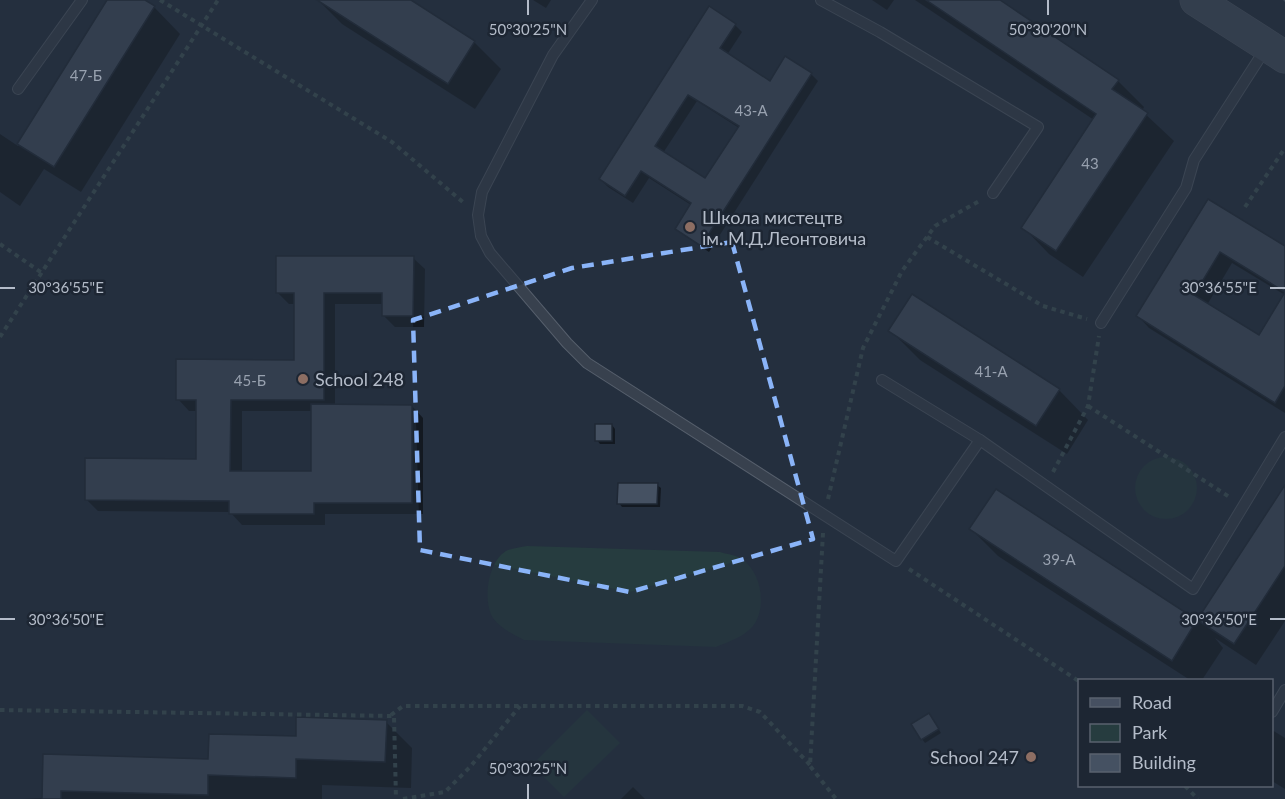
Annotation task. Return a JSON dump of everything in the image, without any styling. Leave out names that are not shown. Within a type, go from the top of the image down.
[{"type":"street","points":[[1196,0],[1276,51]]},
{"type":"lane","points":[[18,89],[82,0]]},
{"type":"lane","points":[[592,0],[553,55],[482,192],[478,215],[481,236],[490,253],[567,344],[587,363],[896,561],[980,440]]},
{"type":"lane","points":[[820,0],[880,32],[1038,127],[993,193]]},
{"type":"lane","points":[[1101,323],[1186,188],[1194,160],[1276,51]]},
{"type":"lane","points":[[882,380],[980,440],[1192,589],[1285,437]]},
{"type":"lane","points":[[1273,710],[1285,690]]},
{"type":"path","points":[[160,0],[392,142],[478,215]]},
{"type":"path","points":[[0,337],[218,0]]},
{"type":"path","points":[[1245,207],[1285,148]]},
{"type":"path","points":[[810,766],[824,515],[863,348],[902,271],[935,226],[993,193]]},
{"type":"path","points":[[927,237],[1043,306],[1101,323],[1088,406],[1046,486]]},
{"type":"path","points":[[0,244],[42,273]]},
{"type":"path","points":[[1088,406],[1244,505]]},
{"type":"path","points":[[896,561],[1078,681]]},
{"type":"path","points":[[390,716],[403,706],[742,706],[760,712],[810,766],[836,799]]},
{"type":"path","points":[[403,799],[445,792],[471,767],[520,706]]},
{"type":"path","points":[[0,710],[394,716],[396,799]]},
{"type":"path","points":[[1186,787],[1198,799]]},
{"type":"highlighted area","points":[[732,242],[813,539],[630,592],[420,550],[413,320],[572,268]]},
{"type":"green space","points":[[1166,457],[1183,462],[1188,466],[1192,471],[1197,488],[1192,505],[1188,510],[1183,514],[1166,519],[1149,514],[1144,510],[1140,505],[1135,488],[1140,471],[1144,466],[1149,462]]},
{"type":"green space","points":[[527,546],[720,552],[742,559],[749,565],[758,582],[760,610],[749,630],[736,639],[716,647],[524,640],[503,628],[493,618],[488,601],[488,591],[492,571],[501,555],[508,550]]},
{"type":"green space","points":[[587,710],[620,743],[564,797],[532,765]]},
{"type":"building","points":[[107,0],[145,0],[155,6],[54,167],[17,144]]},
{"type":"building","points":[[317,0],[411,0],[475,41],[448,84]]},
{"type":"building","points":[[926,0],[1000,0],[1119,80],[1112,89],[1148,113],[1056,251],[1021,228],[1096,114]]},
{"type":"building","points":[[709,6],[736,24],[720,48],[770,81],[785,56],[812,73],[701,246],[675,229],[691,203],[641,171],[625,196],[599,179]],"holes":[[[688,95],[739,126],[705,178],[655,146]]]},
{"type":"building","points":[[1208,199],[1285,246],[1285,292],[1285,386],[1275,403],[1136,316]],"holes":[[[1220,252],[1285,292],[1259,335],[1194,295]]]},
{"type":"building","points":[[276,256],[414,256],[413,316],[382,316],[382,293],[324,293],[324,400],[231,400],[230,471],[311,471],[311,404],[412,405],[412,503],[314,503],[314,514],[229,514],[229,501],[85,500],[85,458],[196,459],[196,400],[176,400],[176,359],[294,360],[294,293],[276,293]]},
{"type":"building","points":[[912,294],[1060,389],[1036,426],[888,331]]},
{"type":"building","points":[[595,424],[612,424],[612,441],[595,441]]},
{"type":"building","points":[[618,483],[658,483],[657,504],[617,504]]},
{"type":"building","points":[[1285,485],[1285,566],[1234,644],[1197,620]]},
{"type":"building","points":[[996,489],[1197,620],[1172,661],[969,529]]},
{"type":"building","points":[[929,713],[939,729],[921,740],[911,724]]},
{"type":"building","points":[[296,717],[387,720],[385,762],[296,759],[296,778],[208,775],[208,795],[61,791],[61,799],[42,799],[43,754],[208,759],[209,734],[296,736]]},
{"type":"place","name":"Школа мистецтв ім. М.Д.Леонтовича","points":[[690,227]]},
{"type":"place","name":"School 248","points":[[303,379]]},
{"type":"place","name":"School 247","points":[[1031,757]]}]
